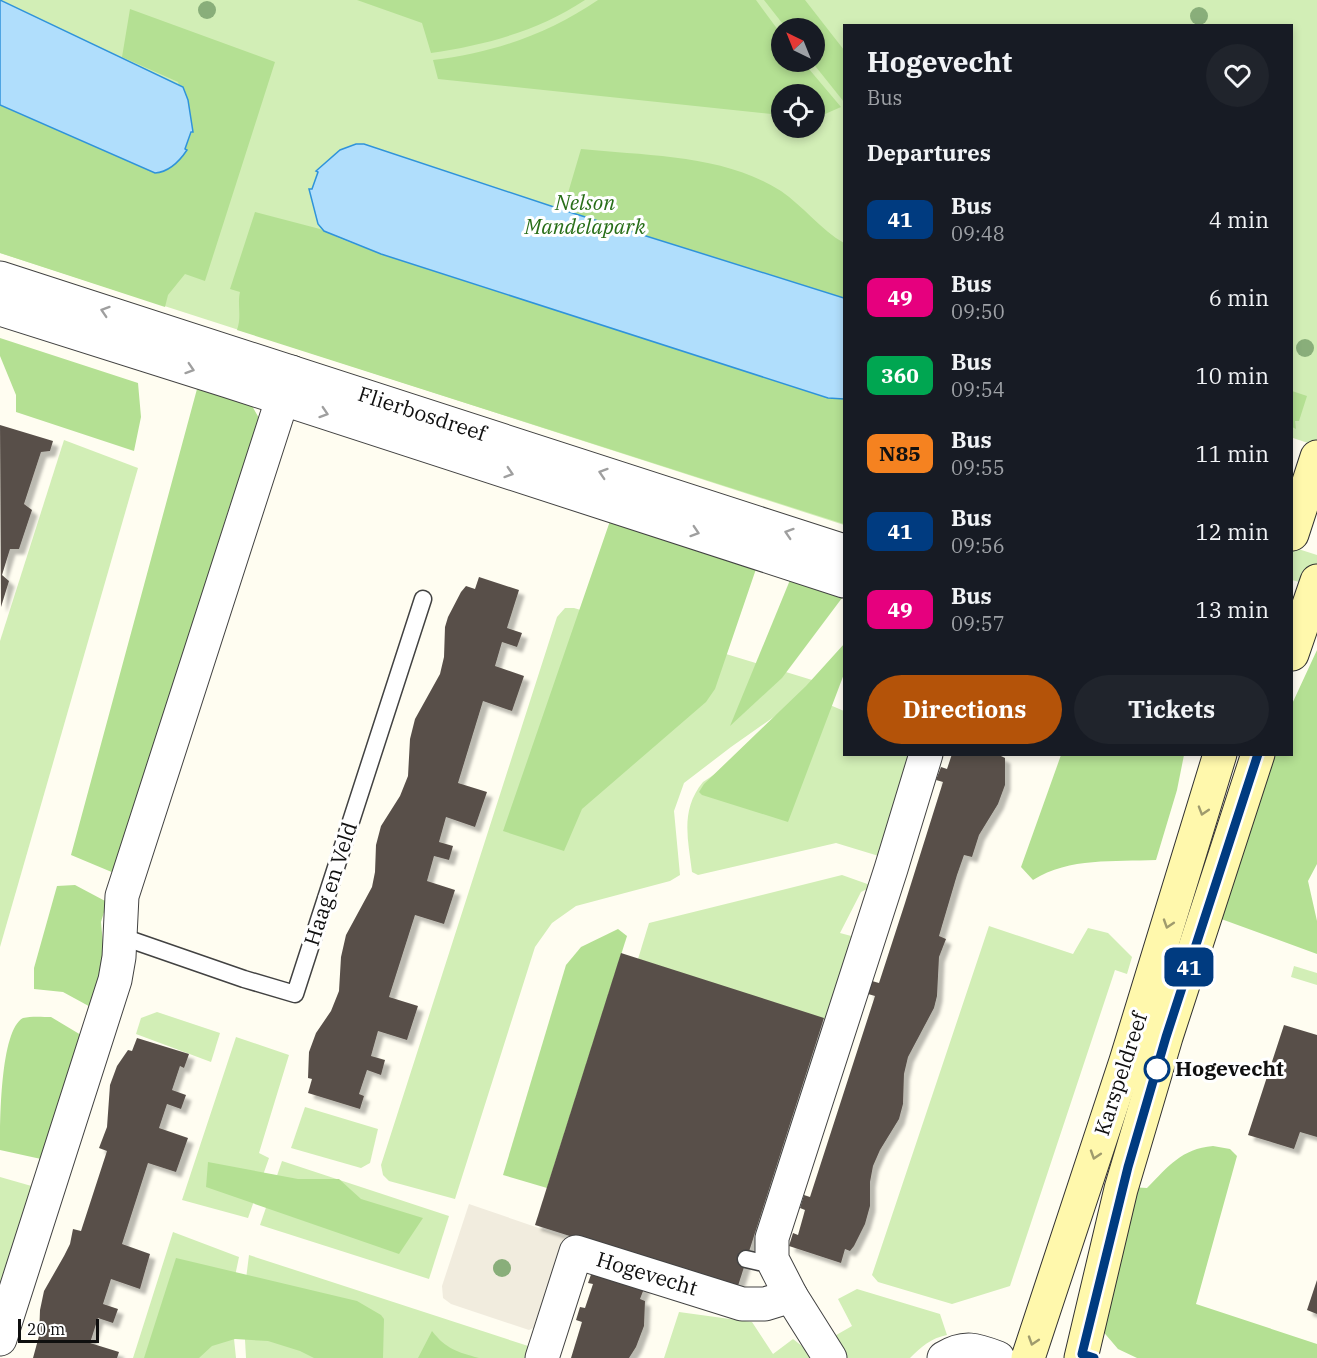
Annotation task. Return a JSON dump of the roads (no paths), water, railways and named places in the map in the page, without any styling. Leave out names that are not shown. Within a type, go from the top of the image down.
[{"type":"main road","points":[[1293,531],[1317,457]]},
{"type":"main road","points":[[1293,651],[1317,581]]},
{"type":"main road","name":"Karspeldreef","points":[[1028,1358],[1126,1061],[1219,756]]},
{"type":"main road","name":"Karspeldreef","points":[[1080,1357],[1121,1189],[1166,1037],[1257,756]]},
{"type":"street","name":"Flierbosdreef","points":[[0,278],[156,343]]},
{"type":"street","name":"Flierbosdreef","points":[[0,309],[156,343],[842,570]]},
{"type":"street","points":[[0,1339],[115,980],[119,957],[122,896],[286,385]]},
{"type":"street","points":[[830,1358],[791,1296],[759,1259],[772,1238],[925,756]]},
{"type":"street","name":"Hogevecht","points":[[542,1358],[576,1252],[742,1304],[765,1304],[791,1296]]},
{"type":"street","points":[[944,1358],[950,1354],[974,1349],[998,1358]]},
{"type":"lane","name":"Haag en Veld","points":[[120,936],[244,979],[295,994],[423,599]]},
{"type":"water","points":[[0,0],[183,87],[188,100],[193,132],[191,132],[185,149],[187,150],[181,159],[173,166],[155,173],[0,105]]},
{"type":"water","points":[[356,144],[364,144],[563,210],[843,298],[843,399],[828,398],[381,254],[324,231],[318,224],[309,189],[312,189],[318,172],[316,171],[340,150]]},
{"type":"place","name":"Hogevecht","points":[[1157,1069]]},
{"type":"park label","name":"Nelson Mandelapark","points":[[585,215]]}]
